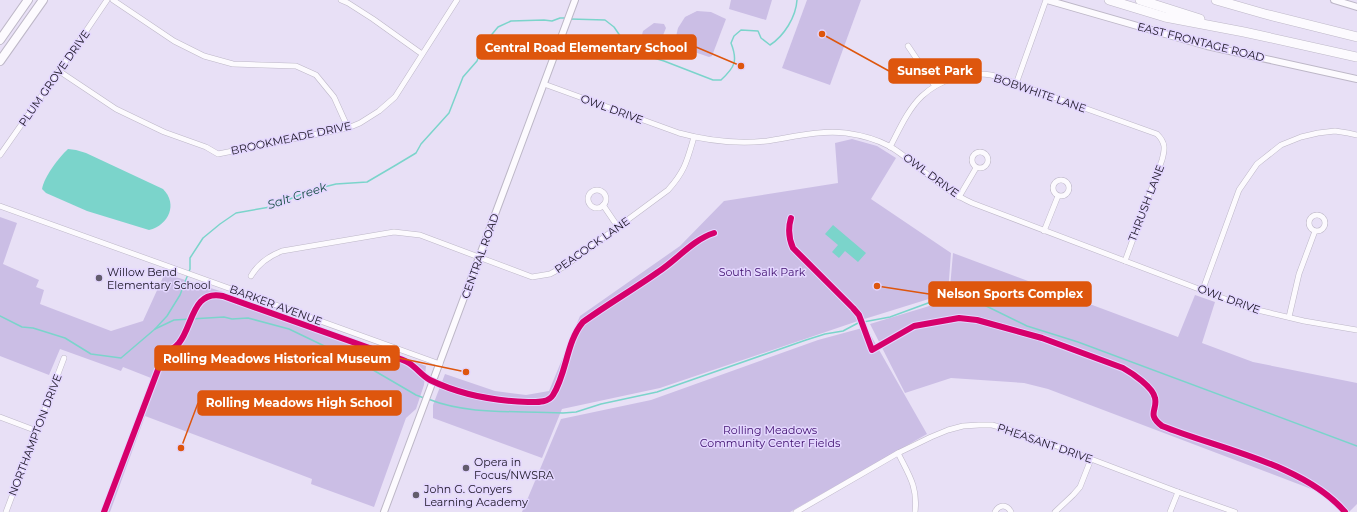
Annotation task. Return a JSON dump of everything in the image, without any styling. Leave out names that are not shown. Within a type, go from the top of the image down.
[{"type":"highway","points":[[1109,0],[1165,17],[1244,32],[1357,57]]},
{"type":"highway","points":[[1140,0],[1244,32]]},
{"type":"highway","points":[[1216,0],[1265,14],[1357,36]]},
{"type":"main road","points":[[0,40],[28,0]]},
{"type":"main road","points":[[0,61],[43,0]]},
{"type":"street","name":"PLUM GROVE DRIVE","points":[[0,155],[107,0]]},
{"type":"street","points":[[112,0],[174,41],[204,56],[233,64],[296,66],[316,75],[334,97],[348,128]]},
{"type":"street","points":[[341,0],[354,7],[422,54]]},
{"type":"street","name":"BROOKMEADE DRIVE","points":[[59,71],[116,109],[164,132],[206,147],[218,154],[348,128],[360,123],[395,97],[457,0]]},
{"type":"street","name":"CENTRAL ROAD","points":[[384,512],[426,403],[575,0]]},
{"type":"street","points":[[1016,84],[1047,0]]},
{"type":"street","name":"EAST FRONTAGE ROAD","points":[[1047,0],[1207,46],[1357,79]]},
{"type":"street","points":[[1334,0],[1357,7]]},
{"type":"street","points":[[908,46],[935,86]]},
{"type":"street","name":"BOBWHITE LANE","points":[[890,146],[899,129],[921,97],[935,86],[963,76],[974,74],[992,75],[1157,134],[1165,145]]},
{"type":"street","name":"OWL DRIVE","points":[[544,84],[679,133],[694,137],[723,141],[750,142],[830,132],[846,133],[867,138],[890,146],[938,183],[959,197],[1044,232],[1125,260],[1249,308],[1357,330]]},
{"type":"street","points":[[1203,289],[1239,190],[1257,164],[1281,145],[1300,137],[1335,131],[1357,135]]},
{"type":"street","name":"PEACOCK LANE","points":[[251,276],[262,262],[274,254],[282,251],[394,232],[420,235],[532,277],[550,274],[565,266],[668,190],[686,164],[694,137]]},
{"type":"street","name":"THRUSH LANE","points":[[1125,260],[1162,160],[1165,145]]},
{"type":"street","points":[[959,197],[976,168]]},
{"type":"street","points":[[1044,232],[1058,196]]},
{"type":"street","points":[[603,205],[618,227]]},
{"type":"street","name":"BARKER AVENUE","points":[[0,206],[440,364]]},
{"type":"street","points":[[1289,317],[1300,274],[1315,231]]},
{"type":"street","name":"NORTHAMPTON DRIVE","points":[[6,512],[64,358]]},
{"type":"street","points":[[0,417],[37,431]]},
{"type":"street","name":"PHEASANT DRIVE","points":[[796,512],[898,453],[931,436],[963,426],[992,425],[1024,434],[1235,512]]},
{"type":"street","points":[[898,453],[915,487],[915,512]]},
{"type":"street","points":[[1055,512],[1080,487],[1091,459]]},
{"type":"street","points":[[1170,512],[1178,492]]},
{"type":"street","points":[[996,512],[998,508],[1003,506],[1008,508],[1011,512]]},
{"type":"green space","points":[[731,0],[772,0],[766,20],[729,9]]},
{"type":"green space","points":[[807,0],[861,0],[830,85],[782,68]]},
{"type":"green space","points":[[697,11],[711,12],[726,19],[712,56],[709,57],[674,45],[678,28],[685,17]]},
{"type":"green space","points":[[654,23],[664,24],[666,28],[659,45],[641,39],[643,31]]},
{"type":"green space","name":"South Salk Park","points":[[852,139],[877,146],[896,158],[871,199],[951,253],[948,293],[858,321],[660,388],[562,409],[542,458],[433,418],[433,405],[445,374],[495,391],[526,395],[549,391],[580,316],[680,246],[724,201],[838,183],[835,143]]},
{"type":"green space","points":[[0,217],[17,223],[3,264],[39,280],[36,287],[44,290],[40,304],[111,331],[143,321],[164,275],[179,278],[220,291],[426,366],[424,385],[416,409],[406,418],[374,507],[311,484],[312,479],[145,416],[110,512],[102,512],[151,378],[123,367],[121,371],[60,349],[49,375],[0,356]]},
{"type":"green space","points":[[953,253],[1178,337],[1195,295],[1215,302],[1202,343],[1253,362],[1357,383],[1357,504],[1349,512],[1343,512],[1314,490],[1048,389],[1024,383],[951,378],[905,393],[870,324],[949,300]]},
{"type":"green space","name":"Rolling Meadows Community Center Fields","points":[[866,327],[927,434],[790,512],[522,512],[561,419],[651,400],[818,340]]},
{"type":"shaded area","points":[[68,149],[86,153],[163,189],[168,195],[170,201],[169,213],[166,219],[162,224],[149,230],[87,211],[46,193],[42,189],[43,184],[56,162]]},
{"type":"shaded area","points":[[833,225],[866,253],[858,262],[845,251],[839,258],[832,252],[838,245],[825,234]]},
{"type":"waterway","name":"Salt Creek","points":[[570,19],[605,20],[614,27],[625,43],[637,53],[664,61],[713,80],[721,80],[734,63],[735,59],[731,43],[734,36],[741,30],[758,31],[761,38],[770,45],[780,37],[788,26],[792,19],[797,0]]},
{"type":"waterway","name":"Salt Creek","points":[[0,316],[22,327],[33,328],[65,338],[91,354],[121,358],[155,329],[167,316],[180,295],[190,269],[190,258],[203,238],[220,224],[236,213],[270,207],[312,190],[336,184],[367,182],[396,165],[416,153],[421,144],[449,113],[463,77],[477,61],[483,45],[498,27],[511,21],[552,21],[560,18],[567,18]]},
{"type":"waterway","points":[[428,399],[461,408],[478,410],[563,413],[576,412],[601,404],[657,392],[806,340],[825,334],[843,331],[858,323],[890,317],[939,299],[950,297],[978,302],[1027,326],[1078,342],[1357,446]]},
{"type":"waterway","points":[[155,329],[174,320],[224,317],[232,319],[248,318],[289,329],[368,367],[416,395],[424,398]]},
{"type":"cycle path","points":[[791,218],[789,233],[793,248],[859,315],[872,350],[914,326],[959,318],[977,320],[1042,338],[1123,368],[1137,377],[1150,389],[1153,394],[1156,402],[1154,415],[1157,422],[1162,426],[1260,460],[1284,470],[1328,495],[1345,512]]},
{"type":"cycle path","points":[[104,512],[162,359],[166,353],[175,347],[184,336],[195,310],[199,303],[205,298],[213,295],[223,296],[399,358],[415,367],[430,380],[454,390],[490,399],[542,402],[551,398],[558,386],[573,339],[583,322],[665,267],[699,240],[714,233]]},
{"type":"place","name":"Sunset Park","points":[[822,34]]},
{"type":"place","name":"Central Road Elementary School","points":[[741,66]]},
{"type":"place","name":"Willow Bend Elementary School","points":[[99,278]]},
{"type":"place","name":"Nelson Sports Complex","points":[[877,286]]},
{"type":"place","name":"Rolling Meadows Historical Museum","points":[[466,372]]},
{"type":"place","name":"Rolling Meadows High School","points":[[181,448]]},
{"type":"place","name":"Opera in Focus/NWSRA","points":[[466,468]]},
{"type":"place","name":"John G. Conyers Learning Academy","points":[[416,495]]}]
